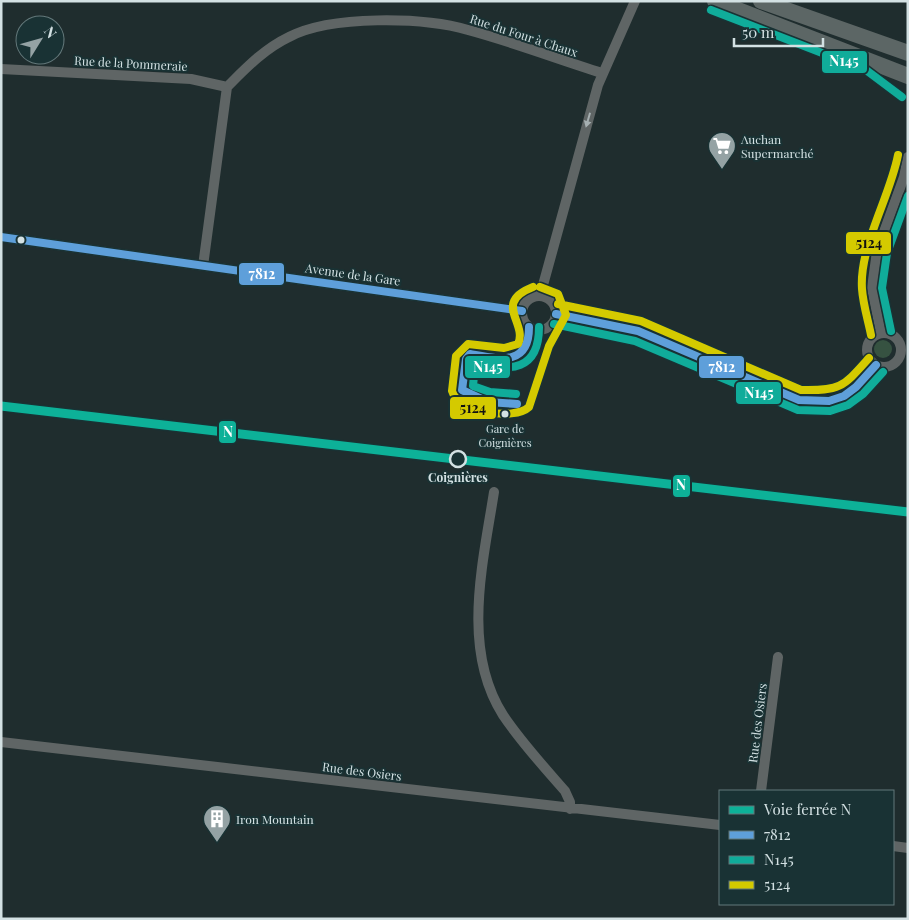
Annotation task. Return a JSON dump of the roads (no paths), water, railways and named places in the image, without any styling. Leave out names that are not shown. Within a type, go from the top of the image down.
[{"type":"main road","points":[[715,1],[908,76]]},
{"type":"main road","points":[[761,1],[900,46],[908,53]]},
{"type":"main road","points":[[871,61],[895,62],[908,67]]},
{"type":"main road","points":[[871,61],[908,89]]},
{"type":"street","points":[[540,296],[602,73],[635,1]]},
{"type":"street","name":"Rue du Four à Chaux","points":[[227,87],[261,55],[288,37],[325,24],[349,22],[429,23],[456,27],[602,73]]},
{"type":"street","name":"Rue de la Pommeraie","points":[[1,69],[192,78],[227,87]]},
{"type":"street","points":[[203,266],[227,87]]},
{"type":"street","points":[[881,333],[872,288],[877,251],[906,176],[904,169],[908,157]]},
{"type":"street","name":"Avenue de la Gare","points":[[1,238],[522,311]]},
{"type":"street","points":[[540,296],[552,301],[556,314],[548,328],[538,330],[526,324],[522,311],[527,301],[540,296]]},
{"type":"street","points":[[556,314],[638,331],[799,400],[829,401],[844,396],[856,387],[876,365]]},
{"type":"street","points":[[881,333],[895,338],[904,353],[892,365],[876,365],[868,358],[867,347],[871,338],[881,333]]},
{"type":"street","points":[[494,492],[479,604],[478,630],[482,660],[489,686],[502,714],[565,791],[570,802],[570,809]]},
{"type":"street","name":"Rue des Osiers","points":[[761,790],[778,657]]},
{"type":"street","name":"Rue des Osiers","points":[[1,742],[719,825]]},
{"type":"street","points":[[894,846],[908,848]]},
{"type":"rail line","name":"N","points":[[1,406],[908,512]]},
{"type":"place","name":"Auchan Supermarché","points":[[722,170]]},
{"type":"place","name":"Gare de Coignières","points":[[505,414]]},
{"type":"place","name":"Coignières","points":[[458,459]]},
{"type":"place","name":"Iron Mountain","points":[[217,843]]}]
